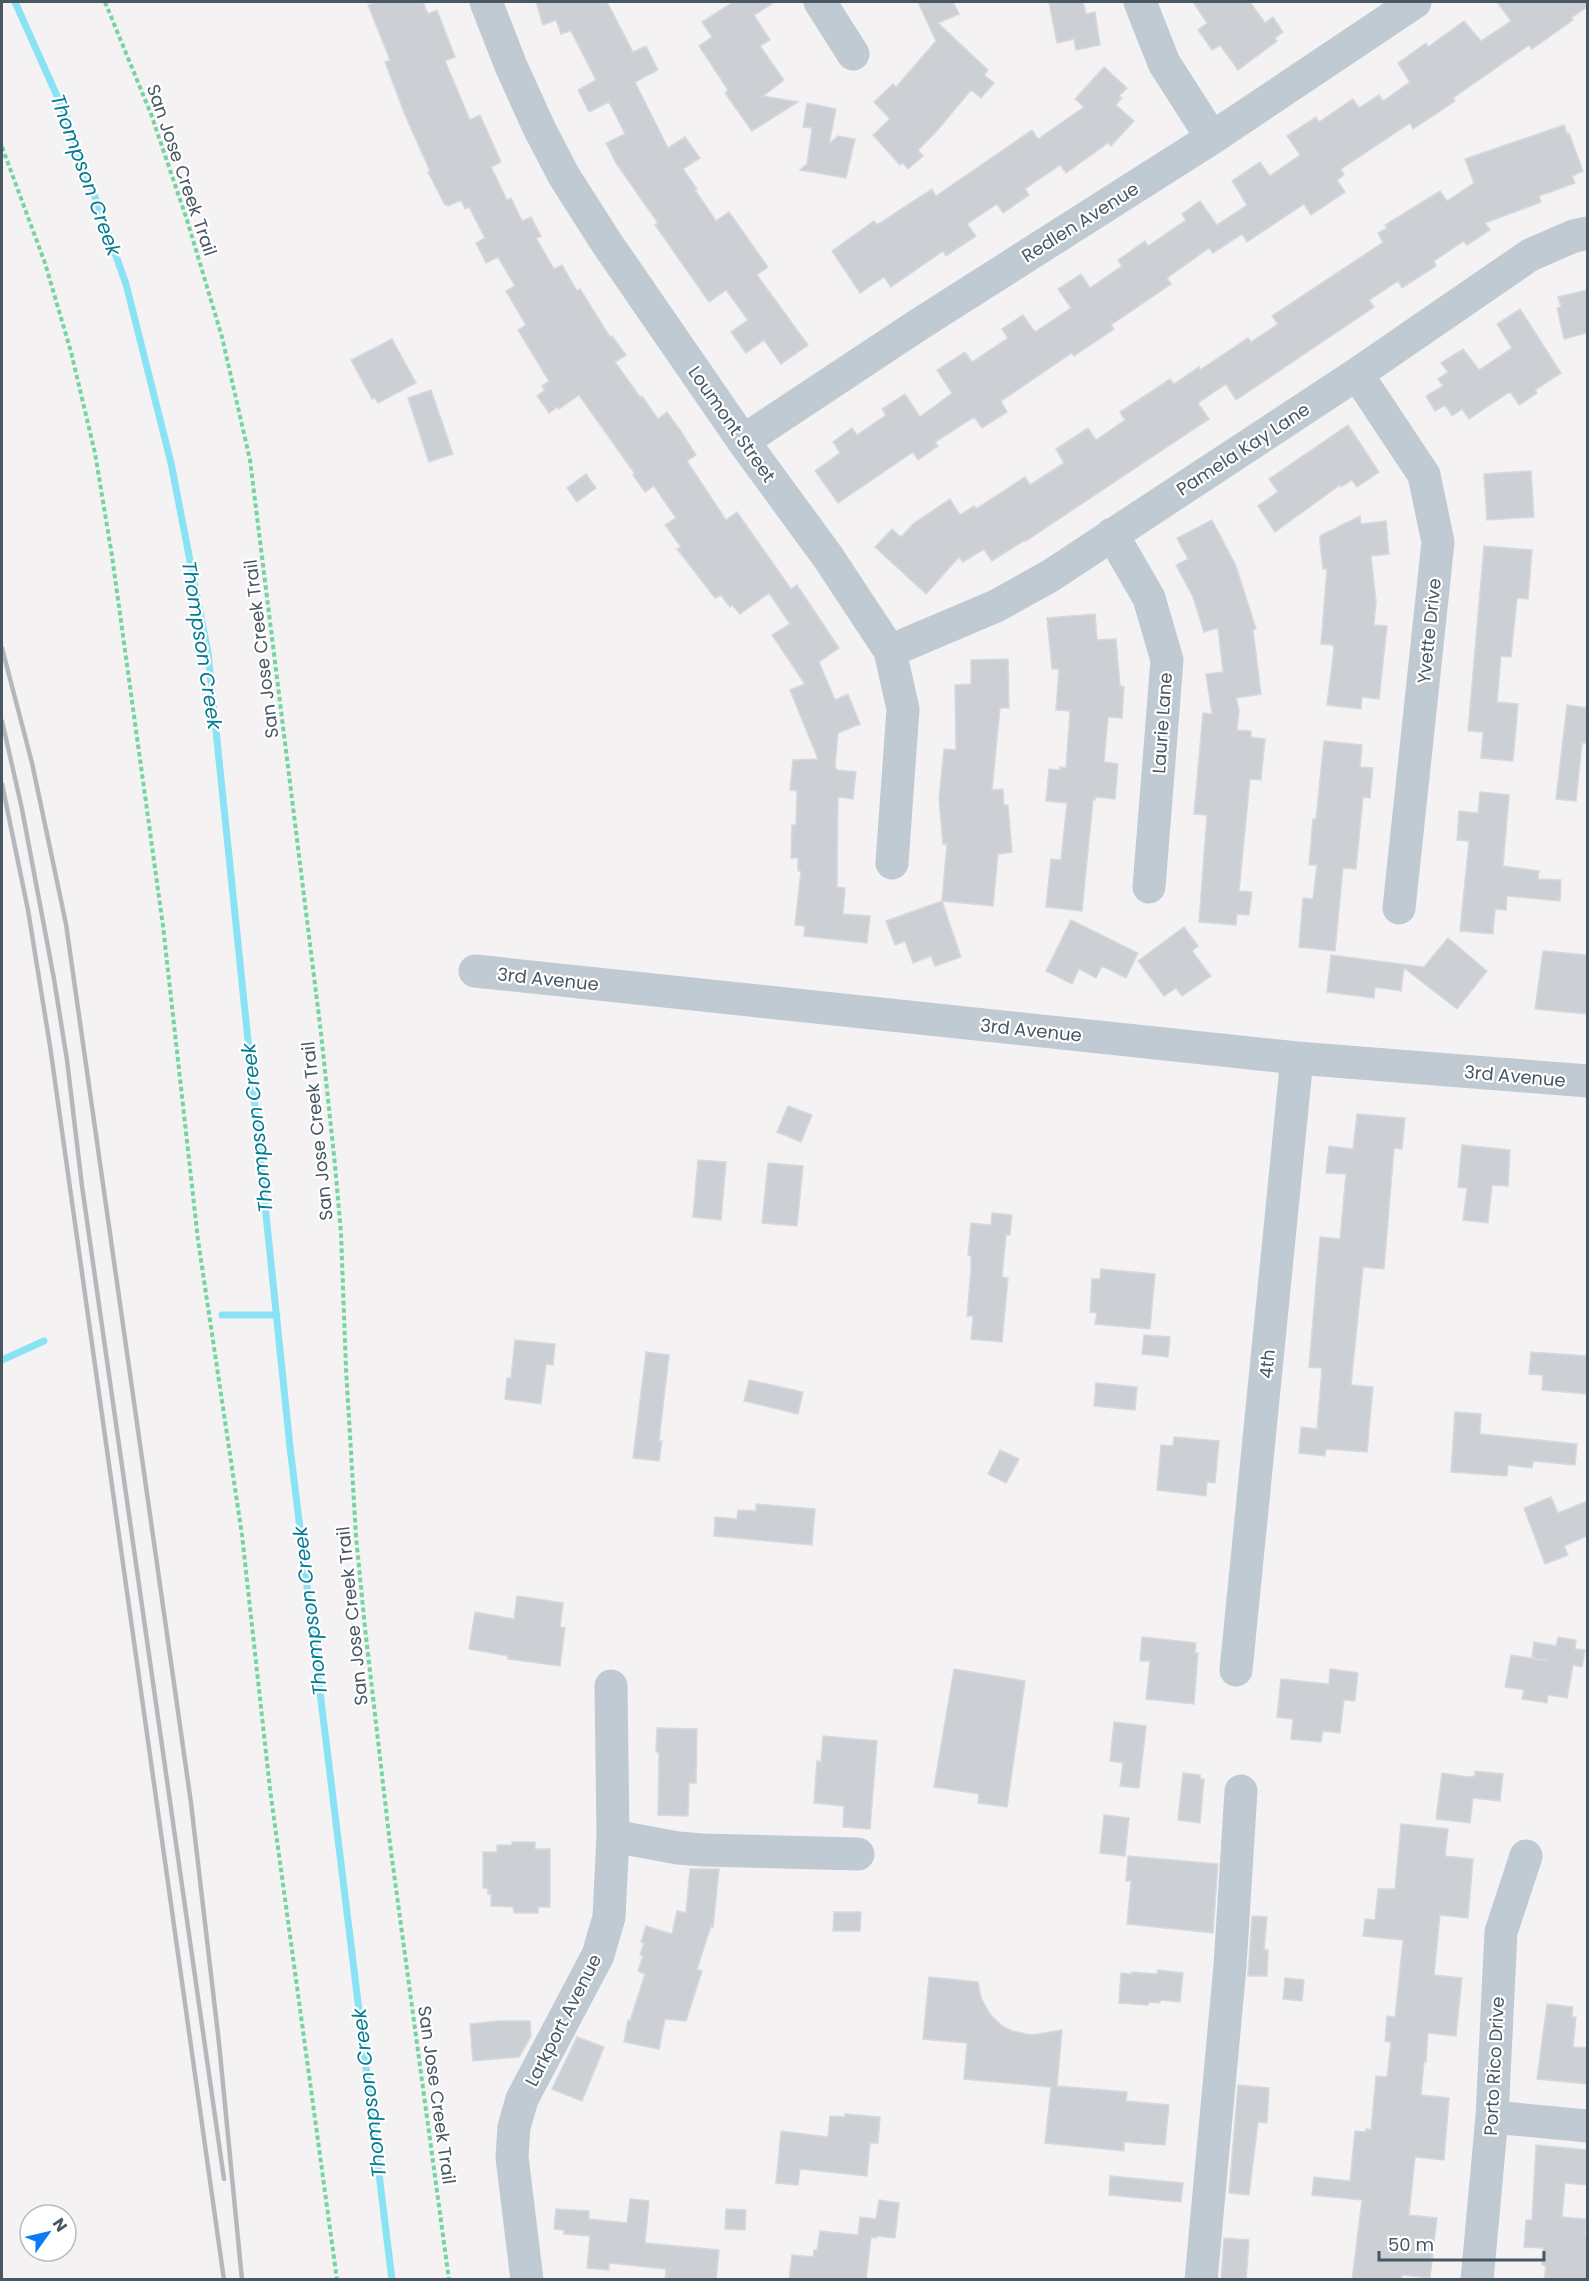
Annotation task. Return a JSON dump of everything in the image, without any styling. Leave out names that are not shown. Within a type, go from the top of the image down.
[{"type":"street","name":"Loumont Street","points":[[486,2],[511,66],[564,176],[606,242],[743,441],[828,557],[890,651],[903,709],[892,863]]},
{"type":"street","points":[[820,2],[853,54]]},
{"type":"street","points":[[1140,2],[1164,63],[1212,138]]},
{"type":"street","name":"Redlen Avenue","points":[[743,441],[928,318],[1212,138],[1415,2]]},
{"type":"street","name":"Pamela Kay Lane","points":[[890,651],[996,606],[1050,576],[1357,374],[1530,255],[1574,236],[1587,234]]},
{"type":"street","name":"Yvette Drive","points":[[1357,374],[1424,475],[1438,542],[1399,908]]},
{"type":"street","name":"Laurie Lane","points":[[1113,534],[1149,598],[1167,660],[1149,887]]},
{"type":"street","name":"3rd Avenue","points":[[476,971],[1298,1058],[1587,1082]]},
{"type":"street","name":"4th","points":[[1236,1670],[1298,1058]]},
{"type":"street","name":"Larkport Avenue","points":[[527,2280],[512,2157],[514,2127],[522,2098],[598,1954],[609,1917],[613,1836],[611,1686]]},
{"type":"street","points":[[1201,2280],[1230,1966],[1241,1791]]},
{"type":"street","points":[[613,1836],[678,1848],[703,1850],[858,1854]]},
{"type":"street","name":"Porto Rico Drive","points":[[1477,2280],[1492,2117],[1501,1932],[1526,1856]]},
{"type":"street","points":[[1492,2117],[1587,2126]]},
{"type":"path","name":"San Jose Creek Trail","points":[[105,2],[151,114],[187,220],[222,337],[250,460],[321,1033],[335,1166],[341,1233],[356,1536],[365,1628],[390,1844],[449,2280]]},
{"type":"path","points":[[2,147],[45,263],[71,352],[95,453],[112,556],[164,937],[198,1240],[242,1535],[270,1789],[337,2280]]},
{"type":"building","points":[[378,2],[423,2],[428,14],[437,10],[455,57],[445,61],[470,120],[480,115],[501,162],[491,167],[507,200],[511,198],[522,221],[531,217],[541,236],[536,238],[554,269],[562,265],[577,291],[580,289],[610,337],[612,336],[626,355],[615,362],[640,397],[642,396],[658,419],[667,412],[680,430],[696,455],[687,461],[726,520],[737,512],[791,589],[797,585],[839,648],[819,662],[835,700],[848,694],[860,724],[838,733],[835,767],[837,770],[856,772],[853,799],[838,797],[837,887],[845,888],[843,914],[870,916],[867,943],[804,936],[805,926],[795,925],[801,871],[798,871],[798,858],[791,858],[792,825],[796,825],[797,791],[790,790],[793,760],[818,759],[790,690],[805,684],[772,635],[790,624],[769,593],[740,614],[732,605],[730,607],[721,595],[715,598],[677,549],[681,547],[665,525],[676,518],[654,486],[645,492],[633,475],[635,474],[579,395],[549,413],[537,396],[545,390],[542,386],[549,381],[518,330],[526,325],[506,291],[515,286],[498,257],[486,263],[476,243],[485,238],[469,207],[465,209],[461,200],[448,206],[445,205],[428,172],[430,171],[385,62],[390,60],[368,5]]},
{"type":"building","points":[[536,2],[607,2],[633,52],[646,46],[658,70],[635,82],[668,148],[685,137],[700,158],[683,169],[697,189],[695,190],[716,221],[729,212],[768,267],[757,275],[808,345],[781,364],[764,340],[746,353],[731,332],[748,320],[726,290],[709,302],[655,225],[658,223],[616,163],[606,143],[625,134],[609,102],[589,112],[578,90],[596,80],[571,31],[561,34],[556,20],[543,25]]},
{"type":"building","points":[[733,2],[775,2],[754,15],[770,40],[760,46],[784,80],[763,96],[798,102],[752,131],[725,93],[728,90],[699,46],[712,37],[702,22]]},
{"type":"building","points":[[918,2],[953,2],[959,14],[938,23],[988,70],[984,75],[994,83],[981,98],[971,90],[918,150],[923,156],[908,169],[903,163],[900,165],[873,135],[890,119],[874,102],[893,84],[896,87],[936,41]]},
{"type":"building","points":[[1049,2],[1083,2],[1086,14],[1095,12],[1100,45],[1076,50],[1074,39],[1057,43]]},
{"type":"building","points":[[1193,2],[1250,2],[1265,23],[1273,17],[1283,32],[1275,38],[1277,41],[1238,70],[1220,45],[1212,50],[1198,30],[1207,23]]},
{"type":"building","points":[[1497,2],[1587,2],[1587,7],[1571,18],[1573,20],[1532,49],[1529,45],[1453,98],[1455,101],[1413,129],[1410,123],[1341,169],[1344,175],[1337,180],[1345,192],[1311,215],[1304,204],[1247,242],[1242,234],[1213,253],[1209,248],[1167,278],[1171,284],[1111,325],[1114,329],[1074,356],[1072,353],[1001,401],[1007,412],[982,428],[974,417],[935,442],[938,446],[918,460],[913,452],[838,503],[815,471],[840,453],[833,442],[852,428],[857,435],[886,415],[882,409],[905,394],[920,417],[952,393],[937,370],[965,352],[972,362],[1008,338],[1002,329],[1023,315],[1035,332],[1071,308],[1058,289],[1081,274],[1090,288],[1122,266],[1118,260],[1145,241],[1148,246],[1186,220],[1182,214],[1200,201],[1217,225],[1247,205],[1232,181],[1260,162],[1270,176],[1300,155],[1287,136],[1316,117],[1319,122],[1353,99],[1359,108],[1379,95],[1383,101],[1410,82],[1398,63],[1426,43],[1428,47],[1464,21],[1481,41],[1511,21]]},
{"type":"building","points":[[1104,67],[1127,88],[1119,96],[1122,98],[1116,105],[1134,121],[1111,146],[1108,143],[1066,173],[1060,165],[1025,189],[1029,195],[1003,213],[997,204],[967,224],[976,236],[946,256],[943,251],[891,287],[884,277],[860,293],[832,251],[874,221],[877,225],[932,189],[936,196],[1032,130],[1038,139],[1084,107],[1075,99]]},
{"type":"building","points":[[807,103],[836,109],[829,144],[838,136],[855,139],[846,178],[800,170],[807,164],[812,128],[803,127]]},
{"type":"building","points":[[1564,125],[1583,171],[1572,176],[1575,183],[1539,196],[1541,202],[1485,223],[1490,230],[1467,245],[1464,241],[1434,261],[1436,266],[1402,288],[1398,281],[1369,300],[1374,307],[1236,400],[1226,384],[1198,403],[1209,419],[1026,541],[992,561],[984,549],[963,562],[959,557],[926,594],[875,547],[892,529],[901,537],[913,524],[950,499],[960,515],[974,506],[976,509],[1025,477],[1030,485],[1064,463],[1056,449],[1088,428],[1096,440],[1125,420],[1120,412],[1170,379],[1174,384],[1199,367],[1200,370],[1248,338],[1251,342],[1278,324],[1272,316],[1383,242],[1378,233],[1387,228],[1385,225],[1440,191],[1447,201],[1474,183],[1465,159]]},
{"type":"building","points":[[1587,290],[1587,333],[1564,339],[1557,308],[1561,307],[1558,297]]},
{"type":"building","points":[[1520,309],[1561,373],[1535,390],[1537,393],[1519,405],[1511,393],[1508,393],[1469,419],[1462,409],[1452,416],[1445,405],[1435,411],[1426,396],[1443,386],[1438,379],[1448,372],[1441,363],[1463,349],[1479,370],[1512,348],[1497,324]]},
{"type":"building","points":[[392,339],[416,383],[378,403],[375,398],[372,399],[351,360]]},
{"type":"building","points":[[431,390],[453,454],[429,462],[408,398]]},
{"type":"building","points":[[1348,425],[1379,472],[1357,487],[1352,480],[1341,487],[1340,485],[1275,532],[1258,506],[1278,492],[1269,479]]},
{"type":"building","points":[[1531,471],[1534,517],[1487,520],[1484,474]]},
{"type":"building","points":[[586,474],[596,488],[577,502],[567,488]]},
{"type":"building","points":[[1360,516],[1361,524],[1386,521],[1389,554],[1371,556],[1376,601],[1374,625],[1387,626],[1379,699],[1362,697],[1361,709],[1327,705],[1334,648],[1333,645],[1321,644],[1327,569],[1323,569],[1320,542],[1320,536]]},
{"type":"building","points":[[1212,520],[1236,566],[1256,629],[1253,630],[1261,694],[1236,698],[1239,710],[1237,730],[1251,731],[1251,737],[1265,739],[1261,780],[1250,779],[1239,891],[1252,892],[1249,915],[1237,914],[1236,925],[1199,922],[1207,815],[1194,814],[1203,713],[1212,714],[1206,674],[1223,672],[1218,628],[1204,632],[1193,597],[1176,565],[1188,559],[1177,538]]},
{"type":"building","points":[[1484,546],[1532,550],[1528,599],[1517,598],[1511,657],[1501,656],[1497,702],[1518,704],[1513,761],[1481,758],[1483,732],[1468,731]]},
{"type":"building","points":[[1095,614],[1097,640],[1116,639],[1120,686],[1124,687],[1122,718],[1108,717],[1104,762],[1118,764],[1115,799],[1096,797],[1093,800],[1082,911],[1046,907],[1051,859],[1061,860],[1067,803],[1046,801],[1049,769],[1066,768],[1070,711],[1056,710],[1059,669],[1052,669],[1047,618]]},
{"type":"building","points":[[1008,659],[1009,708],[1000,708],[992,790],[1003,789],[1004,805],[1008,805],[1012,852],[998,854],[993,906],[942,901],[947,843],[943,844],[939,799],[944,749],[956,750],[955,685],[971,684],[971,660]]},
{"type":"building","points":[[1567,705],[1587,708],[1587,743],[1582,743],[1576,801],[1556,799]]},
{"type":"building","points":[[1324,741],[1362,745],[1360,767],[1373,768],[1370,798],[1363,797],[1356,869],[1343,868],[1335,951],[1299,947],[1303,898],[1313,899],[1317,865],[1309,865]]},
{"type":"building","points":[[1480,792],[1509,795],[1503,866],[1539,871],[1538,879],[1561,880],[1560,901],[1507,896],[1506,910],[1495,909],[1493,934],[1460,931],[1469,841],[1457,840],[1459,811],[1478,813]]},
{"type":"building","points":[[942,901],[961,957],[935,966],[931,956],[913,963],[905,941],[895,945],[886,921]]},
{"type":"building","points":[[1071,920],[1138,953],[1126,978],[1102,966],[1096,978],[1079,969],[1072,984],[1046,971]]},
{"type":"building","points":[[1184,927],[1198,946],[1192,951],[1211,976],[1182,996],[1176,988],[1164,996],[1138,961]]},
{"type":"building","points":[[1448,938],[1487,971],[1457,1009],[1404,968],[1401,991],[1375,987],[1374,998],[1327,992],[1331,955],[1424,967]]},
{"type":"building","points":[[1543,951],[1587,955],[1587,1014],[1535,1009]]},
{"type":"building","points":[[788,1106],[812,1115],[801,1142],[777,1132]]},
{"type":"building","points":[[1357,1114],[1405,1118],[1402,1149],[1394,1148],[1384,1269],[1363,1267],[1351,1385],[1373,1387],[1367,1452],[1326,1449],[1325,1456],[1299,1453],[1301,1427],[1317,1429],[1322,1368],[1309,1367],[1320,1237],[1340,1239],[1346,1174],[1326,1173],[1329,1146],[1353,1149]]},
{"type":"building","points":[[1462,1145],[1510,1150],[1508,1186],[1492,1185],[1488,1223],[1463,1220],[1467,1188],[1458,1187]]},
{"type":"building","points":[[698,1160],[726,1162],[721,1220],[693,1217]]},
{"type":"building","points":[[768,1163],[803,1166],[797,1226],[762,1223]]},
{"type":"building","points":[[992,1213],[1012,1215],[1010,1235],[1006,1235],[1002,1277],[1008,1278],[1002,1342],[971,1339],[973,1316],[967,1316],[971,1269],[971,1256],[968,1255],[971,1223],[991,1225]]},
{"type":"building","points":[[1101,1269],[1155,1274],[1150,1329],[1095,1324],[1097,1313],[1090,1312],[1092,1279],[1100,1279]]},
{"type":"building","points":[[1144,1335],[1170,1337],[1168,1357],[1142,1354]]},
{"type":"building","points":[[515,1340],[555,1344],[553,1365],[546,1364],[541,1404],[505,1399],[507,1378],[511,1378]]},
{"type":"building","points":[[646,1352],[669,1355],[659,1441],[662,1441],[659,1461],[633,1458]]},
{"type":"building","points":[[1531,1352],[1587,1356],[1587,1394],[1542,1390],[1543,1375],[1529,1374]]},
{"type":"building","points":[[749,1380],[803,1392],[798,1414],[744,1401]]},
{"type":"building","points":[[1096,1383],[1137,1387],[1135,1410],[1094,1406]]},
{"type":"building","points":[[1455,1412],[1481,1414],[1480,1434],[1577,1444],[1575,1465],[1533,1461],[1532,1468],[1508,1465],[1507,1476],[1451,1472]]},
{"type":"building","points":[[1174,1437],[1219,1441],[1215,1483],[1207,1482],[1206,1496],[1157,1490],[1161,1445],[1173,1446]]},
{"type":"building","points":[[1000,1450],[1019,1459],[1006,1483],[988,1474]]},
{"type":"building","points":[[1551,1497],[1558,1513],[1587,1501],[1587,1536],[1564,1546],[1568,1555],[1545,1564],[1524,1508]]},
{"type":"building","points":[[756,1504],[815,1509],[812,1545],[714,1536],[715,1517],[737,1519],[738,1510],[756,1511]]},
{"type":"building","points":[[517,1596],[563,1603],[560,1627],[565,1628],[560,1666],[508,1659],[508,1656],[469,1649],[475,1612],[514,1619]]},
{"type":"building","points":[[1142,1637],[1196,1643],[1195,1653],[1198,1653],[1194,1704],[1146,1699],[1150,1661],[1140,1661]]},
{"type":"building","points":[[1558,1637],[1576,1640],[1575,1649],[1585,1650],[1582,1667],[1573,1665],[1567,1698],[1548,1695],[1547,1703],[1522,1699],[1524,1690],[1505,1687],[1511,1655],[1548,1661],[1532,1658],[1534,1642],[1556,1646]]},
{"type":"building","points":[[954,1669],[1025,1681],[1007,1807],[978,1803],[979,1794],[934,1787]]},
{"type":"building","points":[[1330,1669],[1358,1673],[1355,1701],[1344,1700],[1340,1733],[1323,1731],[1321,1742],[1291,1739],[1293,1719],[1277,1717],[1281,1679],[1329,1684]]},
{"type":"building","points":[[1114,1722],[1146,1726],[1139,1788],[1120,1786],[1123,1763],[1110,1761]]},
{"type":"building","points":[[657,1728],[697,1729],[696,1783],[689,1783],[688,1816],[658,1815]]},
{"type":"building","points":[[823,1736],[877,1741],[870,1829],[843,1827],[844,1806],[814,1803],[817,1761],[821,1762]]},
{"type":"building","points":[[1475,1771],[1503,1774],[1500,1801],[1473,1798],[1470,1823],[1436,1819],[1442,1773],[1468,1777],[1475,1776]]},
{"type":"building","points":[[1183,1773],[1200,1775],[1200,1779],[1204,1779],[1200,1823],[1178,1820]]},
{"type":"building","points":[[1104,1815],[1129,1818],[1125,1856],[1100,1853]]},
{"type":"building","points":[[1401,1824],[1448,1829],[1445,1856],[1473,1859],[1468,1918],[1440,1915],[1434,1975],[1462,1978],[1456,2036],[1428,2033],[1426,2062],[1424,2062],[1421,2095],[1449,2098],[1444,2160],[1415,2157],[1409,2215],[1437,2218],[1430,2278],[1402,2275],[1401,2280],[1352,2280],[1362,2200],[1312,2195],[1314,2177],[1350,2181],[1355,2131],[1371,2130],[1376,2076],[1387,2077],[1391,2042],[1385,2041],[1387,2016],[1395,2017],[1403,1940],[1363,1936],[1365,1919],[1375,1920],[1378,1889],[1395,1889]]},
{"type":"building","points":[[512,1842],[535,1842],[535,1849],[550,1849],[550,1907],[538,1907],[538,1913],[514,1913],[513,1907],[491,1906],[491,1894],[488,1894],[488,1888],[483,1888],[483,1852],[497,1852],[497,1845],[512,1845]]},
{"type":"building","points":[[1128,1856],[1218,1864],[1213,1933],[1127,1924],[1131,1881],[1126,1881]]},
{"type":"building","points":[[690,1869],[719,1869],[713,1927],[711,1926],[697,1969],[702,1971],[686,2021],[665,2019],[659,2049],[624,2042],[628,2020],[630,2021],[645,1974],[638,1971],[643,1956],[640,1955],[644,1943],[641,1942],[646,1926],[672,1934],[677,1911],[686,1913]]},
{"type":"building","points":[[834,1912],[861,1912],[860,1931],[833,1931]]},
{"type":"building","points":[[1252,1916],[1267,1917],[1264,1950],[1268,1950],[1267,1976],[1248,1976]]},
{"type":"building","points":[[1158,1970],[1183,1973],[1180,2002],[1160,2000],[1160,2003],[1149,2002],[1148,2005],[1119,2003],[1121,1973],[1157,1974]]},
{"type":"building","points":[[929,1977],[978,1982],[981,1998],[990,2014],[1002,2026],[1012,2031],[1032,2035],[1062,2030],[1057,2086],[1127,2092],[1126,2101],[1169,2105],[1165,2145],[1124,2142],[1124,2151],[1045,2143],[1051,2087],[964,2079],[967,2043],[923,2039]]},
{"type":"building","points":[[1285,1978],[1304,1980],[1302,2001],[1283,1999]]},
{"type":"building","points":[[1547,2004],[1573,2007],[1572,2017],[1576,2017],[1573,2047],[1587,2048],[1587,2084],[1537,2079]]},
{"type":"building","points":[[530,2021],[531,2036],[519,2057],[473,2061],[470,2024]]},
{"type":"building","points":[[577,2037],[604,2047],[582,2101],[552,2089]]},
{"type":"building","points":[[1238,2085],[1269,2088],[1267,2123],[1258,2122],[1249,2195],[1229,2193]]},
{"type":"building","points":[[845,2114],[880,2117],[878,2143],[870,2143],[867,2176],[800,2169],[798,2185],[776,2183],[781,2131],[828,2137],[830,2116],[845,2117]]},
{"type":"building","points":[[1536,2145],[1587,2150],[1587,2185],[1565,2183],[1562,2217],[1586,2219],[1587,2280],[1544,2280],[1546,2266],[1542,2265],[1543,2248],[1524,2247],[1526,2220],[1532,2220]]},
{"type":"building","points":[[1110,2176],[1183,2183],[1181,2202],[1109,2195]]},
{"type":"building","points":[[630,2199],[649,2201],[645,2243],[719,2250],[716,2280],[665,2280],[666,2269],[609,2263],[609,2270],[587,2268],[590,2236],[564,2234],[564,2230],[554,2229],[556,2209],[589,2211],[589,2219],[627,2223]]},
{"type":"building","points":[[879,2200],[899,2203],[895,2238],[871,2237],[866,2280],[789,2280],[792,2255],[813,2257],[814,2250],[817,2250],[820,2231],[858,2235],[860,2217],[876,2219]]},
{"type":"building","points":[[726,2209],[746,2210],[745,2230],[725,2229]]},
{"type":"building","points":[[1224,2238],[1249,2240],[1246,2280],[1221,2280]]},
{"type":"waterway","name":"Thompson Creek","points":[[15,2],[66,116],[126,284],[171,463],[208,653],[290,1447],[392,2280]]},
{"type":"waterway","points":[[222,1315],[277,1315]]},
{"type":"waterway","points":[[2,1360],[44,1341]]},
{"type":"railway","points":[[2,648],[32,763],[66,924],[191,1803],[219,2043],[242,2280]]},
{"type":"railway","points":[[2,721],[22,809],[67,1060],[82,1186],[224,2179]]},
{"type":"railway","points":[[2,784],[28,910],[50,1046],[224,2280]]}]
